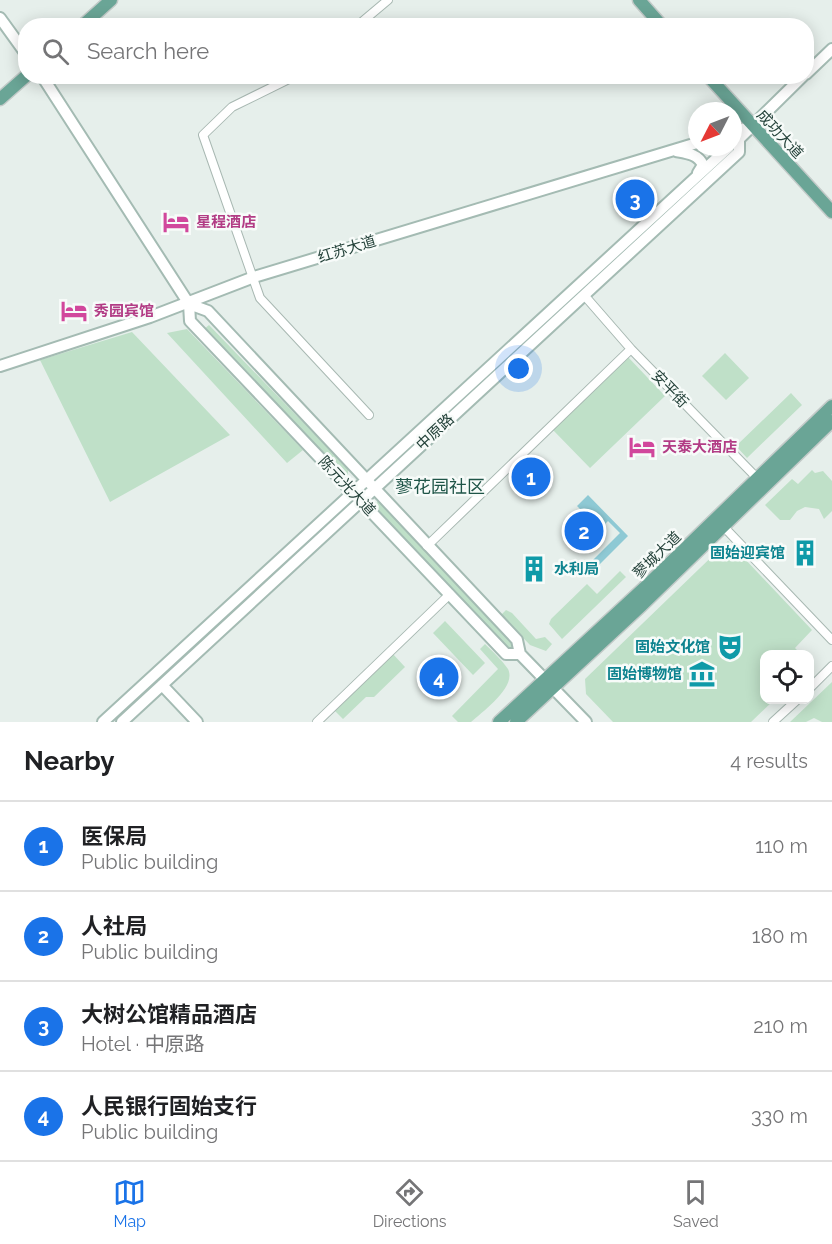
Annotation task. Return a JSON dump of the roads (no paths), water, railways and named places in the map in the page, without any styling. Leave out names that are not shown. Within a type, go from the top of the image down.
[{"type":"main road","points":[[91,18],[111,0]]},
{"type":"main road","points":[[639,0],[655,18]]},
{"type":"main road","points":[[0,18],[18,43]]},
{"type":"main road","points":[[814,66],[832,49]]},
{"type":"main road","points":[[0,99],[18,83]]},
{"type":"main road","name":"陈元光大道","points":[[47,84],[189,304],[190,321],[506,654],[520,654]]},
{"type":"main road","name":"成功大道","points":[[715,84],[832,212]]},
{"type":"main road","points":[[742,133],[796,84]]},
{"type":"main road","name":"红苏大道","points":[[0,366],[189,304],[254,278],[688,146]]},
{"type":"main road","points":[[673,150],[692,154],[701,161],[703,165],[696,177]]},
{"type":"main road","name":"中原路","points":[[122,722],[362,501],[371,485],[719,156]]},
{"type":"main road","name":"中原路","points":[[103,722],[354,492],[371,485],[584,295],[735,156]]},
{"type":"main road","name":"陈元光大道","points":[[189,304],[208,311],[517,640],[520,654],[586,722]]},
{"type":"main road","name":"蓼城大道","points":[[516,722],[549,683],[628,604],[832,406]]},
{"type":"main road","name":"蓼城大道","points":[[499,722],[549,683],[723,526],[832,421]]},
{"type":"main road","points":[[162,685],[197,722]]},
{"type":"street","points":[[367,18],[388,0]]},
{"type":"street","points":[[278,84],[231,107],[203,135],[260,298],[369,415]]},
{"type":"street","name":"安平街","points":[[584,295],[631,349],[758,479]]},
{"type":"street","points":[[427,546],[631,349]]},
{"type":"street","points":[[723,526],[832,640]]},
{"type":"street","points":[[317,722],[450,594]]},
{"type":"street","points":[[814,684],[832,666]]},
{"type":"street","points":[[773,722],[792,704]]},
{"type":"water","points":[[588,495],[628,536],[591,573],[586,567],[620,533],[608,521],[600,529],[577,506]]},
{"type":"place","name":"大树公馆精品酒店","points":[[635,199]]},
{"type":"place","name":"星程酒店","points":[[176,222]]},
{"type":"place","name":"秀园宾馆","points":[[74,311]]},
{"type":"place","name":"天泰大酒店","points":[[642,447]]},
{"type":"place","name":"医保局","points":[[531,477]]},
{"type":"place","name":"人社局","points":[[584,531]]},
{"type":"place","name":"固始迎宾馆","points":[[805,553]]},
{"type":"place","name":"水利局","points":[[534,569]]},
{"type":"place","name":"固始文化馆","points":[[730,647]]},
{"type":"place","name":"固始博物馆","points":[[702,674]]},
{"type":"place","name":"人民银行固始支行","points":[[439,677]]},
{"type":"district","name":"蓼花园社区","points":[[440,486]]}]
